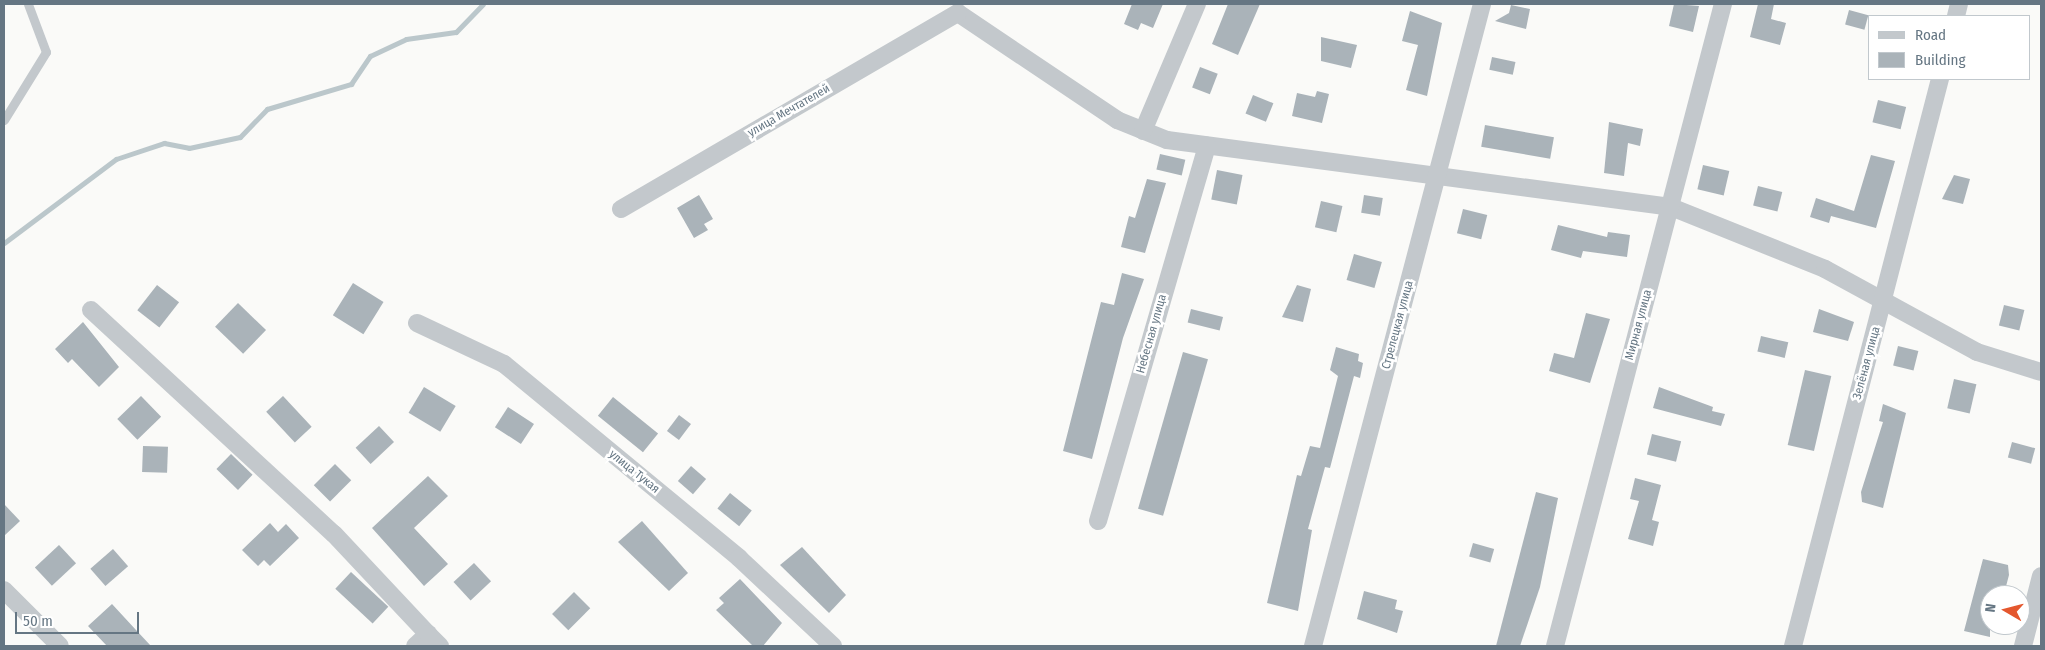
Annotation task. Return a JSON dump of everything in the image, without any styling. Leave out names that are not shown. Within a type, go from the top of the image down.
[{"type":"street","points":[[1143,131],[1197,4]]},
{"type":"street","name":"Стрелецкая улица","points":[[1313,646],[1482,4]]},
{"type":"street","name":"Мирная улица","points":[[1555,646],[1723,4]]},
{"type":"street","points":[[958,8],[1117,120],[1143,131],[1207,146],[1438,174],[1671,206],[1825,269],[1977,352],[2041,372]]},
{"type":"street","name":"улица Мечтателей","points":[[621,209],[958,8]]},
{"type":"street","name":"Зелёная улица","points":[[1793,646],[1940,80]]},
{"type":"street","name":"Небесная улица","points":[[1098,521],[1207,146]]},
{"type":"street","points":[[91,310],[334,534],[428,642]]},
{"type":"street","name":"улица Тукая","points":[[417,323],[504,364],[739,558],[833,646]]},
{"type":"street","points":[[2023,646],[2041,576]]},
{"type":"street","points":[[4,590],[60,646]]},
{"type":"lane","points":[[4,120],[46,52],[28,4]]},
{"type":"building","points":[[1132,4],[1163,4],[1153,28],[1141,23],[1138,30],[1124,24]]},
{"type":"building","points":[[1228,4],[1260,4],[1238,55],[1212,44]]},
{"type":"building","points":[[1674,4],[1699,6],[1693,32],[1669,26]]},
{"type":"building","points":[[1758,4],[1774,4],[1771,19],[1786,23],[1780,45],[1750,37]]},
{"type":"building","points":[[1511,5],[1530,9],[1526,29],[1495,21],[1509,13]]},
{"type":"building","points":[[1849,10],[1868,15],[1864,30],[1845,24]]},
{"type":"building","points":[[1410,11],[1442,23],[1427,96],[1406,90],[1418,45],[1402,41]]},
{"type":"building","points":[[1321,37],[1357,45],[1351,68],[1321,61]]},
{"type":"building","points":[[1492,57],[1515,62],[1513,75],[1489,70]]},
{"type":"building","points":[[1200,67],[1218,74],[1210,94],[1192,88]]},
{"type":"building","points":[[1317,91],[1329,94],[1322,123],[1292,116],[1297,93],[1315,97]]},
{"type":"building","points":[[1253,95],[1273,103],[1266,122],[1246,114]]},
{"type":"building","points":[[1878,100],[1906,107],[1901,129],[1872,122]]},
{"type":"building","points":[[1609,122],[1643,129],[1640,146],[1628,143],[1624,176],[1604,173]]},
{"type":"building","points":[[1485,125],[1554,137],[1550,159],[1481,147]]},
{"type":"building","points":[[1160,154],[1185,160],[1182,175],[1156,170]]},
{"type":"building","points":[[1871,155],[1895,161],[1876,228],[1831,216],[1829,223],[1810,217],[1816,198],[1854,211]]},
{"type":"building","points":[[1703,165],[1729,171],[1724,195],[1697,189]]},
{"type":"building","points":[[1217,170],[1243,175],[1237,204],[1211,199]]},
{"type":"building","points":[[1954,175],[1970,179],[1963,204],[1942,199]]},
{"type":"building","points":[[1147,179],[1166,183],[1145,253],[1121,247],[1129,216],[1135,218]]},
{"type":"building","points":[[1758,186],[1782,192],[1777,211],[1753,205]]},
{"type":"building","points":[[699,195],[713,219],[704,224],[708,230],[694,238],[677,208]]},
{"type":"building","points":[[1364,195],[1383,198],[1380,216],[1361,213]]},
{"type":"building","points":[[1321,201],[1342,206],[1336,232],[1315,227]]},
{"type":"building","points":[[1463,209],[1487,215],[1481,239],[1457,233]]},
{"type":"building","points":[[1558,225],[1607,237],[1608,232],[1630,235],[1627,257],[1583,251],[1581,258],[1551,250]]},
{"type":"building","points":[[1354,254],[1382,262],[1374,288],[1347,280]]},
{"type":"building","points":[[1122,273],[1144,279],[1123,338],[1092,459],[1063,451],[1101,302],[1114,305]]},
{"type":"building","points":[[353,283],[384,302],[363,334],[333,315]]},
{"type":"building","points":[[157,285],[179,302],[159,327],[137,310]]},
{"type":"building","points":[[1297,285],[1311,289],[1303,322],[1282,317]]},
{"type":"building","points":[[238,303],[266,330],[243,354],[215,327]]},
{"type":"building","points":[[2004,305],[2024,310],[2019,330],[1999,325]]},
{"type":"building","points":[[1191,309],[1223,317],[1220,331],[1188,323]]},
{"type":"building","points":[[1819,309],[1854,322],[1848,341],[1813,332]]},
{"type":"building","points":[[1586,313],[1610,319],[1590,383],[1549,371],[1554,353],[1574,358]]},
{"type":"building","points":[[83,322],[119,367],[99,387],[72,359],[68,363],[55,349]]},
{"type":"building","points":[[1761,336],[1788,342],[1785,358],[1757,352]]},
{"type":"building","points":[[1898,346],[1918,351],[1914,370],[1893,365]]},
{"type":"building","points":[[1336,347],[1359,354],[1358,361],[1363,363],[1360,378],[1354,376],[1330,468],[1325,467],[1308,529],[1312,530],[1298,611],[1267,603],[1297,475],[1301,476],[1310,446],[1320,448],[1338,376],[1330,370]]},
{"type":"building","points":[[1183,352],[1208,359],[1163,516],[1138,509]]},
{"type":"building","points":[[1805,370],[1831,376],[1814,451],[1788,445]]},
{"type":"building","points":[[1954,379],[1976,384],[1970,413],[1947,408]]},
{"type":"building","points":[[424,387],[456,406],[440,432],[409,413]]},
{"type":"building","points":[[1659,387],[1713,407],[1712,411],[1725,414],[1721,426],[1653,408]]},
{"type":"building","points":[[141,396],[161,417],[137,440],[117,419]]},
{"type":"building","points":[[283,396],[312,427],[295,442],[266,412]]},
{"type":"building","points":[[613,397],[658,434],[643,452],[598,416]]},
{"type":"building","points":[[1883,404],[1906,413],[1883,508],[1862,502],[1861,492],[1883,422],[1879,421]]},
{"type":"building","points":[[508,407],[534,424],[521,444],[495,427]]},
{"type":"building","points":[[679,415],[691,424],[679,440],[667,431]]},
{"type":"building","points":[[379,426],[394,442],[371,464],[356,448]]},
{"type":"building","points":[[1652,434],[1681,441],[1676,462],[1647,454]]},
{"type":"building","points":[[2012,442],[2035,448],[2031,464],[2008,457]]},
{"type":"building","points":[[143,446],[168,447],[167,473],[142,472]]},
{"type":"building","points":[[231,454],[253,475],[238,490],[216,469]]},
{"type":"building","points":[[335,464],[351,480],[330,501],[314,485]]},
{"type":"building","points":[[691,466],[706,479],[693,494],[678,481]]},
{"type":"building","points":[[428,476],[448,496],[414,528],[448,564],[424,586],[372,528]]},
{"type":"building","points":[[1635,478],[1661,485],[1652,520],[1659,522],[1653,546],[1628,539],[1639,501],[1630,499]]},
{"type":"building","points":[[1536,492],[1558,498],[1540,587],[1520,646],[1496,646]]},
{"type":"building","points":[[730,493],[752,511],[739,526],[717,509]]},
{"type":"building","points":[[4,504],[20,521],[4,536]]},
{"type":"building","points":[[642,521],[688,573],[669,591],[618,542]]},
{"type":"building","points":[[270,523],[278,532],[286,524],[299,538],[270,566],[264,560],[258,566],[242,550]]},
{"type":"building","points":[[1473,543],[1494,549],[1490,563],[1469,556]]},
{"type":"building","points":[[59,545],[76,563],[52,586],[35,568]]},
{"type":"building","points":[[802,547],[846,595],[829,613],[780,565]]},
{"type":"building","points":[[113,549],[128,566],[105,586],[90,569]]},
{"type":"building","points":[[1983,559],[2008,565],[2009,575],[2006,585],[1980,585],[1980,635],[1964,631]]},
{"type":"building","points":[[474,563],[491,581],[471,600],[454,582]]},
{"type":"building","points":[[351,572],[388,607],[373,624],[335,589]]},
{"type":"building","points":[[740,579],[782,623],[763,646],[753,646],[716,610],[724,603],[719,598]]},
{"type":"building","points":[[1364,591],[1397,600],[1395,609],[1403,611],[1397,633],[1357,619]]},
{"type":"building","points":[[574,592],[590,608],[568,630],[552,614]]},
{"type":"building","points":[[112,604],[151,646],[107,646],[88,626]]},
{"type":"waterway","points":[[4,243],[116,159],[164,143],[189,148],[240,137],[267,109],[351,84],[370,56],[406,39],[456,32],[483,4]]}]
